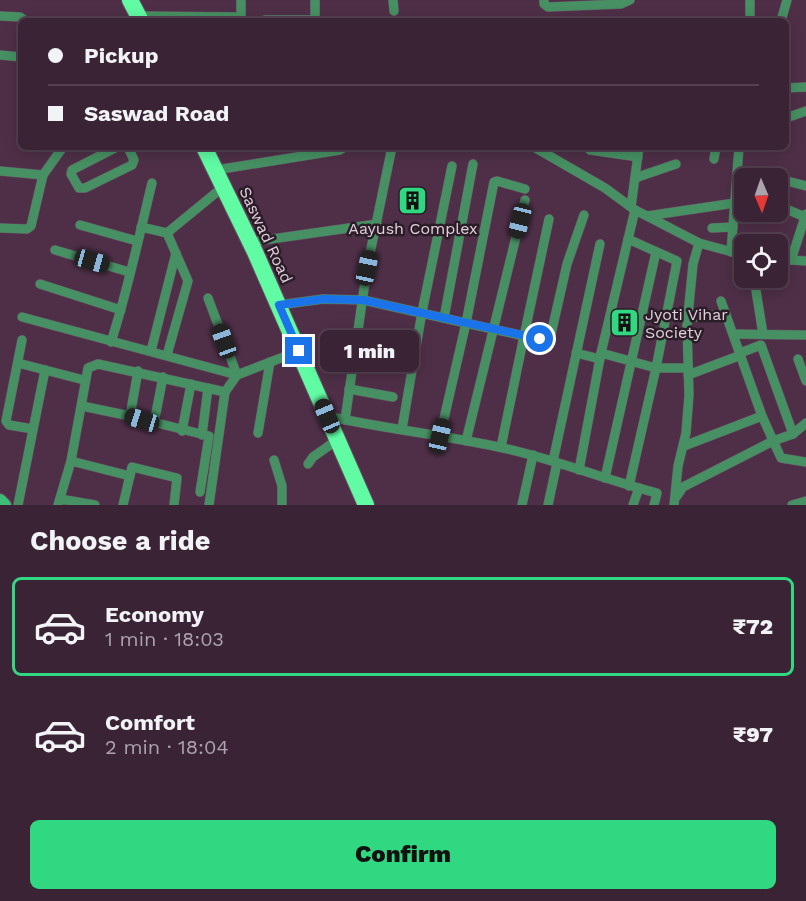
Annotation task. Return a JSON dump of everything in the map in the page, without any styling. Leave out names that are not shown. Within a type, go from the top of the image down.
[{"type":"highway","points":[[130,0],[139,18]]},
{"type":"highway","name":"Saswad Road","points":[[206,150],[279,305],[366,505]]},
{"type":"street","points":[[190,18],[241,17],[241,0]]},
{"type":"street","points":[[315,0],[315,18]]},
{"type":"street","points":[[393,0],[394,10]]},
{"type":"street","points":[[544,0],[544,4],[548,7],[621,4],[630,0]]},
{"type":"street","points":[[750,0],[750,18]]},
{"type":"street","points":[[782,18],[787,0]]},
{"type":"street","points":[[0,16],[21,18]]},
{"type":"street","points":[[0,56],[18,57]]},
{"type":"street","points":[[789,88],[806,87]]},
{"type":"street","points":[[789,117],[806,111]]},
{"type":"street","points":[[0,228],[27,229],[31,226],[43,175],[61,150]]},
{"type":"street","points":[[111,150],[72,170],[71,174],[79,188],[85,188],[132,165],[134,160],[129,150]]},
{"type":"street","points":[[216,170],[296,152],[340,150]]},
{"type":"street","points":[[345,420],[367,268],[391,150]]},
{"type":"street","points":[[539,150],[605,188],[633,209],[699,243],[734,253]]},
{"type":"street","points":[[579,470],[600,356],[628,239],[638,152],[591,150]]},
{"type":"street","points":[[714,159],[716,150]]},
{"type":"street","points":[[738,168],[739,150]]},
{"type":"street","points":[[444,318],[473,164]]},
{"type":"street","points":[[635,178],[676,164]]},
{"type":"street","points":[[402,429],[422,312],[452,166]]},
{"type":"street","points":[[0,171],[43,175]]},
{"type":"street","points":[[440,436],[466,323],[494,183],[497,181],[525,189]]},
{"type":"street","points":[[791,260],[803,234],[806,215],[779,206],[788,181],[806,186]]},
{"type":"street","points":[[111,342],[152,183]]},
{"type":"street","points":[[141,227],[167,232],[223,187]]},
{"type":"street","points":[[466,441],[525,200]]},
{"type":"street","points":[[647,216],[734,203]]},
{"type":"street","points":[[279,305],[323,299],[363,300],[549,343],[567,264],[584,215]]},
{"type":"street","points":[[731,252],[734,215]]},
{"type":"street","points":[[501,447],[549,219]]},
{"type":"street","points":[[250,242],[376,224]]},
{"type":"street","points":[[80,225],[136,241]]},
{"type":"street","points":[[712,228],[733,227]]},
{"type":"street","points":[[167,232],[188,286],[167,355]]},
{"type":"street","points":[[628,239],[676,261],[634,487],[633,505]]},
{"type":"street","points":[[675,501],[678,466],[684,446],[687,414],[688,318],[693,264],[699,243]]},
{"type":"street","points":[[548,505],[576,353],[600,244]]},
{"type":"street","points":[[55,250],[129,272]]},
{"type":"street","points":[[605,478],[656,252]]},
{"type":"street","points":[[151,351],[176,253]]},
{"type":"street","points":[[788,260],[806,261]]},
{"type":"street","points":[[40,284],[121,310]]},
{"type":"street","points":[[756,288],[763,334]]},
{"type":"street","points":[[208,298],[237,375]]},
{"type":"street","points":[[722,301],[762,416],[781,458],[806,462]]},
{"type":"street","points":[[688,318],[726,314]]},
{"type":"street","points":[[21,317],[237,375]]},
{"type":"street","points":[[734,334],[806,334]]},
{"type":"street","points":[[22,340],[6,421],[9,425],[33,429]]},
{"type":"street","points":[[576,353],[688,372],[761,345],[793,434]]},
{"type":"street","points":[[209,505],[225,392],[237,375],[299,351]]},
{"type":"street","points":[[798,359],[806,381]]},
{"type":"street","points":[[258,433],[270,362]]},
{"type":"street","points":[[18,363],[80,379]]},
{"type":"street","points":[[95,505],[59,502],[71,461],[88,368],[98,363],[225,392]]},
{"type":"street","points":[[18,505],[45,370]]},
{"type":"street","points":[[130,416],[138,371]]},
{"type":"street","points":[[154,423],[163,377]]},
{"type":"street","points":[[182,431],[191,384]]},
{"type":"street","points":[[202,435],[208,388]]},
{"type":"street","points":[[349,389],[393,397]]},
{"type":"street","points":[[82,406],[209,436],[200,492]]},
{"type":"street","points":[[327,416],[501,447],[533,455],[657,493],[654,505]]},
{"type":"street","points":[[684,446],[762,416]]},
{"type":"street","points":[[675,501],[683,487],[774,441],[793,434],[806,423]]},
{"type":"street","points":[[308,464],[313,457],[337,440]]},
{"type":"street","points":[[522,505],[533,455]]},
{"type":"street","points":[[274,460],[282,486],[282,505]]},
{"type":"street","points":[[71,461],[130,476]]},
{"type":"street","points":[[123,505],[132,467],[177,478],[174,505]]},
{"type":"street","points":[[0,500],[5,505]]},
{"type":"street","points":[[792,505],[806,501]]},
{"type":"place","name":"Aayush Complex","points":[[413,200]]},
{"type":"place","name":"Jyoti Vihar Society","points":[[624,323]]},
{"type":"route","points":[[299,351],[279,305],[323,299],[363,300],[540,339]]}]
